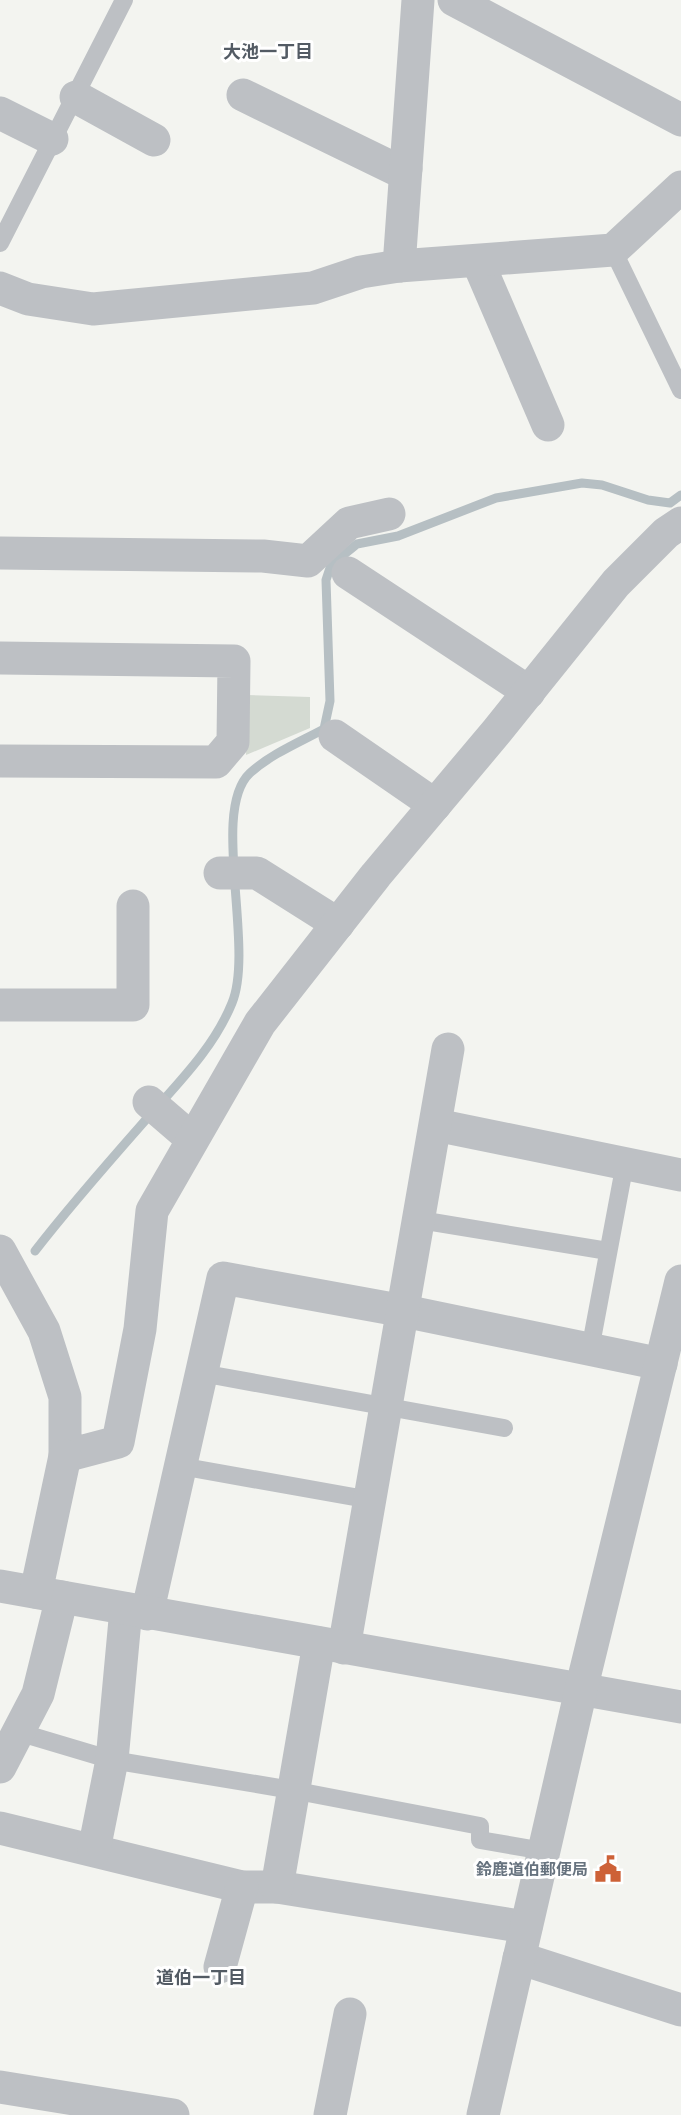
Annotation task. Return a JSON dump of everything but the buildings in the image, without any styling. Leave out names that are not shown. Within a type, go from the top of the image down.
[{"type":"street","points":[[399,266],[418,0]]},
{"type":"street","points":[[454,0],[681,120]]},
{"type":"street","points":[[243,95],[395,170],[406,170]]},
{"type":"street","points":[[76,97],[154,140]]},
{"type":"street","points":[[0,113],[52,139]]},
{"type":"street","points":[[0,288],[28,299],[93,309],[313,288],[362,272],[399,266],[478,262],[613,250],[681,187]]},
{"type":"street","points":[[478,262],[548,425]]},
{"type":"street","points":[[0,553],[263,556],[308,561],[349,523],[389,514]]},
{"type":"street","points":[[65,1456],[118,1442],[140,1329],[152,1211],[171,1121],[260,1023],[616,583],[666,533],[681,523]]},
{"type":"street","points":[[348,573],[529,692]]},
{"type":"street","points":[[0,658],[234,661],[233,742],[216,762],[0,761]]},
{"type":"street","points":[[335,736],[435,806]]},
{"type":"street","points":[[220,873],[257,873],[338,924]]},
{"type":"street","points":[[0,1005],[133,1005],[134,906]]},
{"type":"street","points":[[278,1887],[292,1790],[371,1500],[448,1049]]},
{"type":"street","points":[[436,1125],[681,1175]]},
{"type":"street","points":[[0,1767],[38,1694],[65,1456],[65,1397],[44,1331],[4,1263]]},
{"type":"street","points":[[93,1850],[112,1761],[136,1612],[180,1466],[223,1278],[404,1311],[661,1364]]},
{"type":"street","points":[[483,2115],[581,1690],[661,1364],[676,1325],[681,1281]]},
{"type":"street","points":[[0,1587],[681,1707]]},
{"type":"street","points":[[0,1828],[242,1887],[278,1887],[526,1927]]},
{"type":"street","points":[[220,1966],[242,1887]]},
{"type":"street","points":[[519,1958],[681,2010]]},
{"type":"street","points":[[330,2115],[350,2014]]},
{"type":"street","points":[[0,2087],[174,2115]]},
{"type":"lane","points":[[0,243],[124,0]]},
{"type":"lane","points":[[613,250],[681,390]]},
{"type":"lane","points":[[590,1350],[625,1162]]},
{"type":"lane","points":[[420,1220],[608,1251]]},
{"type":"lane","points":[[201,1373],[504,1428]]},
{"type":"lane","points":[[180,1466],[371,1500]]},
{"type":"lane","points":[[18,1732],[112,1761],[292,1790],[480,1826],[480,1840],[544,1851]]},
{"type":"shaded area","points":[[247,695],[310,697],[310,728],[246,755]]},
{"type":"waterway","points":[[35,1251],[204,1052],[232,1003],[238,979],[239,949],[233,847],[234,817],[239,791],[250,773],[258,766],[324,729],[330,701],[326,580],[331,565],[357,544],[398,536],[496,498],[582,483],[602,485],[648,500],[670,503],[681,495]]},
{"type":"place","name":"鈴鹿道伯郵便局","points":[[608,1869]]},
{"type":"district","name":"大池一丁目","points":[[268,52]]},
{"type":"district","name":"道伯一丁目","points":[[201,1978]]}]
